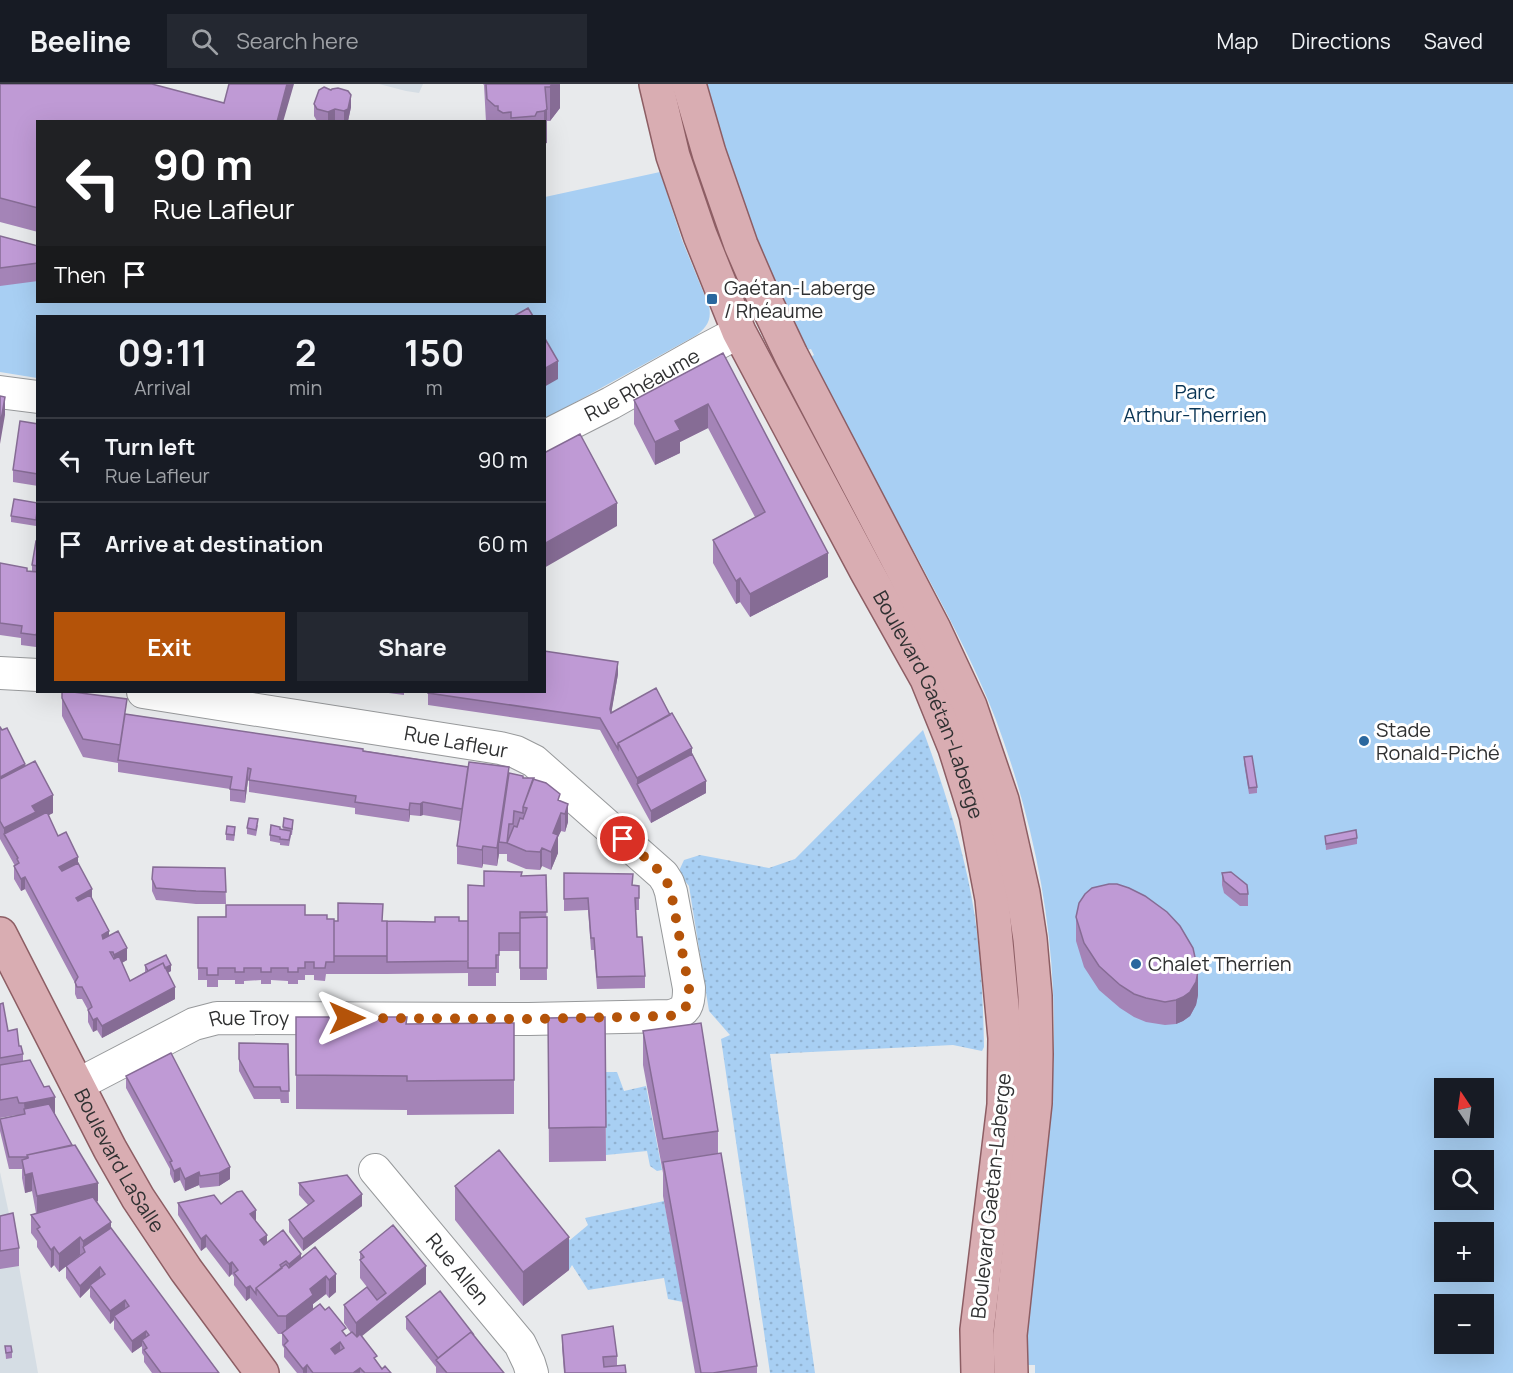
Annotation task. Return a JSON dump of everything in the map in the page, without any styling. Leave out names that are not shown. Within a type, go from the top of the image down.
[{"type":"main road","name":"Boulevard Gaétan-Laberge","points":[[656,84],[673,156],[700,235],[739,332],[927,680],[955,748],[976,815],[992,899],[1005,1038],[1004,1105],[976,1330],[978,1373]]},
{"type":"main road","name":"Boulevard Gaétan-Laberge","points":[[689,84],[709,153],[741,245],[762,296],[790,356],[934,629],[970,706],[1002,800],[1023,893],[1030,939],[1036,1042],[1035,1103],[1010,1335],[1011,1373]]},
{"type":"main road","name":"Boulevard LaSalle","points":[[0,934],[110,1149],[138,1198],[186,1270],[262,1373]]},
{"type":"street","name":"Rue Rhéaume","points":[[546,436],[739,332]]},
{"type":"street","points":[[0,392],[36,397]]},
{"type":"street","points":[[0,673],[36,675]]},
{"type":"street","name":"Rue Lafleur","points":[[149,693],[500,748],[516,752],[534,761],[663,875],[668,883],[689,988],[686,1007]]},
{"type":"street","name":"Rue Troy","points":[[77,1085],[194,1024],[217,1018],[530,1019],[670,1016],[679,1014],[686,1007]]},
{"type":"street","name":"Rue Allen","points":[[375,1170],[520,1344],[530,1363],[532,1373]]},
{"type":"shaded area","points":[[379,84],[423,84],[419,93]]},
{"type":"shaded area","points":[[0,1172],[13,1232],[38,1373],[0,1373]]},
{"type":"green space","points":[[666,84],[675,84],[745,296],[740,299],[709,226]]},
{"type":"green space","name":"Parc Arthur-Therrien","points":[[707,84],[1513,84],[1513,1373],[1035,1373],[1035,1365],[1027,1365],[1027,1336],[1051,1108],[1054,1029],[1047,921],[1027,819],[996,720],[969,657],[811,357],[814,355],[811,349],[807,350],[753,230]]},
{"type":"green space","points":[[660,172],[682,240],[709,306],[710,316],[707,324],[695,336],[546,418],[546,315],[36,315],[36,378],[0,372],[0,244],[36,254],[36,303],[546,303],[546,197]]},
{"type":"green space","points":[[923,730],[954,822],[972,900],[980,963],[984,1047],[982,1051],[953,1045],[770,1054],[815,1373],[770,1373],[721,1039],[730,1035],[709,1011],[689,886],[678,873],[684,860],[700,855],[769,868],[795,859]]},
{"type":"green space","points":[[605,1072],[617,1072],[624,1091],[646,1086],[662,1170],[657,1171],[650,1166],[647,1151],[606,1155]]},
{"type":"green space","points":[[664,1201],[683,1302],[668,1299],[664,1278],[588,1290],[572,1265],[569,1270],[560,1231],[570,1240],[588,1225],[585,1218]]},
{"type":"building","points":[[0,84],[152,84],[224,103],[229,84],[287,84],[278,120],[36,120],[36,207],[0,198]]},
{"type":"building","points":[[486,84],[552,84],[550,87],[545,87],[547,109],[537,112],[535,116],[511,118],[511,112],[503,113],[498,110],[498,106],[487,99]]},
{"type":"building","points":[[324,87],[331,90],[338,88],[348,91],[351,95],[348,109],[344,111],[335,109],[328,112],[317,109],[314,104],[319,90]]},
{"type":"building","points":[[0,236],[36,245],[36,263],[0,268]]},
{"type":"building","points":[[528,308],[532,315],[516,315]]},
{"type":"building","points":[[546,340],[558,361],[546,368]]},
{"type":"building","points":[[723,353],[828,553],[750,594],[740,578],[736,581],[713,540],[765,512],[708,404],[675,421],[680,430],[655,442],[634,400]]},
{"type":"building","points":[[0,396],[5,397],[0,426]]},
{"type":"building","points":[[20,421],[36,424],[36,474],[13,470]]},
{"type":"building","points":[[580,434],[617,503],[546,543],[546,452]]},
{"type":"building","points":[[14,499],[36,503],[36,520],[11,516]]},
{"type":"building","points":[[36,541],[36,566],[32,565]]},
{"type":"building","points":[[0,563],[36,572],[36,635],[21,633],[22,626],[0,623]]},
{"type":"building","points":[[546,651],[618,662],[611,713],[656,688],[670,715],[618,743],[618,749],[600,718],[428,693],[546,693]]},
{"type":"building","points":[[62,693],[81,693],[127,699],[120,745],[83,739],[62,698]]},
{"type":"building","points":[[672,713],[692,748],[637,778],[618,743]]},
{"type":"building","points":[[125,714],[468,767],[462,809],[423,802],[410,803],[409,810],[355,802],[356,796],[249,780],[251,769],[248,768],[245,791],[230,789],[232,777],[118,760]]},
{"type":"building","points":[[0,727],[2,730],[7,728],[25,764],[0,777]]},
{"type":"building","points":[[692,754],[706,781],[651,811],[637,784]]},
{"type":"building","points":[[1252,756],[1257,787],[1249,788],[1244,757]]},
{"type":"building","points":[[35,761],[53,795],[32,806],[36,812],[4,828],[0,821],[0,779]]},
{"type":"building","points":[[469,762],[509,767],[497,848],[483,846],[482,850],[457,846]]},
{"type":"building","points":[[509,773],[523,776],[523,778],[534,778],[523,813],[514,811],[513,824],[509,824],[507,843],[499,842]]},
{"type":"building","points":[[533,779],[546,783],[560,794],[558,800],[568,804],[565,814],[561,813],[553,833],[558,835],[551,852],[542,848],[540,852],[526,851],[507,843],[514,826],[517,827],[520,818],[523,819],[527,808],[523,807]]},
{"type":"building","points":[[47,812],[58,836],[66,832],[78,857],[59,867],[62,871],[78,863],[92,889],[76,898],[78,901],[90,895],[109,931],[102,935],[103,939],[118,931],[127,948],[114,955],[110,952],[114,959],[119,956],[130,981],[163,963],[175,987],[102,1026],[97,1018],[93,1020],[88,1010],[92,1007],[90,1002],[82,987],[77,987],[75,982],[78,977],[25,877],[21,879],[14,866],[19,863],[18,858],[4,834]]},
{"type":"building","points":[[249,818],[258,819],[256,830],[247,828]]},
{"type":"building","points":[[284,818],[293,820],[292,829],[283,827]]},
{"type":"building","points":[[271,825],[291,831],[289,840],[270,835]]},
{"type":"building","points":[[227,826],[235,827],[234,835],[226,834]]},
{"type":"building","points":[[1356,830],[1357,838],[1326,844],[1325,836]]},
{"type":"building","points":[[153,867],[225,868],[226,892],[156,888],[152,879]]},
{"type":"building","points":[[484,871],[522,872],[521,876],[546,875],[547,912],[520,912],[520,933],[499,933],[499,955],[496,955],[496,968],[468,968],[468,885],[484,886]]},
{"type":"building","points":[[1231,872],[1247,885],[1248,894],[1240,894],[1224,881],[1222,873]]},
{"type":"building","points":[[564,873],[633,874],[632,885],[639,886],[639,898],[635,898],[637,937],[642,937],[645,976],[597,977],[588,898],[564,899]]},
{"type":"building","name":"Chalet Therrien","points":[[1109,884],[1129,888],[1145,896],[1167,912],[1180,926],[1193,948],[1198,971],[1196,982],[1190,992],[1183,997],[1165,1002],[1134,994],[1099,966],[1084,943],[1076,917],[1079,903],[1085,894],[1092,888]]},
{"type":"building","points":[[338,903],[383,904],[382,921],[387,921],[387,956],[334,956],[334,921],[338,921]]},
{"type":"building","points":[[226,905],[305,905],[305,915],[327,915],[327,919],[334,919],[334,962],[326,962],[325,968],[314,968],[314,962],[305,962],[305,968],[298,968],[298,972],[288,972],[288,968],[271,968],[271,972],[261,972],[261,968],[244,968],[244,972],[235,972],[235,968],[218,968],[218,975],[207,975],[207,968],[198,968],[198,917],[226,917]]},
{"type":"building","points":[[435,917],[459,917],[459,921],[468,921],[468,961],[387,962],[387,921],[435,922]]},
{"type":"building","points":[[547,917],[547,968],[520,968],[520,918]]},
{"type":"building","points":[[166,955],[171,965],[165,968],[163,963],[148,971],[145,965]]},
{"type":"building","points":[[3,1003],[8,1031],[17,1029],[19,1046],[23,1054],[0,1058],[0,1004]]},
{"type":"building","points":[[296,1017],[407,1017],[406,1024],[514,1023],[514,1080],[407,1081],[407,1076],[296,1075]]},
{"type":"building","points":[[605,1017],[606,1127],[549,1128],[548,1018]]},
{"type":"building","points":[[701,1023],[718,1131],[663,1139],[643,1031]]},
{"type":"building","points":[[239,1043],[288,1044],[289,1091],[281,1091],[280,1087],[254,1087],[239,1059]]},
{"type":"building","points":[[171,1053],[230,1167],[219,1173],[200,1176],[199,1172],[185,1179],[180,1168],[174,1171],[170,1162],[172,1161],[126,1076]]},
{"type":"building","points":[[30,1060],[44,1087],[49,1086],[55,1097],[24,1103],[19,1103],[17,1097],[0,1100],[0,1065]]},
{"type":"building","points":[[49,1104],[72,1145],[27,1155],[28,1157],[9,1157],[0,1119],[25,1114],[24,1109]]},
{"type":"building","points":[[75,1145],[98,1183],[37,1196],[32,1173],[25,1175],[22,1160],[28,1158],[27,1155]]},
{"type":"building","points":[[499,1150],[569,1237],[523,1272],[455,1186]]},
{"type":"building","points":[[721,1153],[757,1366],[701,1373],[663,1162]]},
{"type":"building","points":[[347,1175],[362,1194],[303,1239],[289,1220],[314,1201],[299,1183]]},
{"type":"building","points":[[242,1191],[256,1210],[250,1214],[267,1235],[260,1240],[264,1245],[283,1230],[301,1254],[289,1264],[286,1261],[280,1265],[282,1268],[256,1288],[256,1294],[250,1286],[246,1288],[234,1273],[238,1270],[232,1262],[229,1264],[206,1235],[201,1239],[178,1203],[214,1195],[221,1204]]},
{"type":"building","points":[[93,1197],[111,1222],[83,1241],[80,1237],[59,1254],[54,1247],[51,1250],[37,1229],[40,1227],[31,1215]]},
{"type":"building","points":[[13,1213],[19,1248],[0,1251],[0,1216]]},
{"type":"building","points":[[393,1225],[426,1266],[356,1323],[344,1305],[367,1287],[377,1300],[386,1293],[360,1260],[364,1257],[360,1252]]},
{"type":"building","points":[[111,1228],[219,1373],[161,1373],[144,1350],[147,1348],[142,1340],[149,1335],[146,1331],[132,1341],[114,1316],[129,1306],[125,1300],[110,1311],[90,1285],[105,1274],[100,1267],[80,1286],[66,1266],[85,1252],[83,1247]]},
{"type":"building","points":[[315,1247],[336,1274],[329,1280],[326,1276],[310,1289],[313,1295],[286,1316],[278,1316],[256,1288],[286,1264],[289,1268]]},
{"type":"building","points":[[440,1291],[474,1335],[471,1332],[438,1358],[406,1317]]},
{"type":"building","points":[[320,1304],[325,1310],[329,1307],[346,1328],[342,1331],[346,1336],[352,1332],[357,1337],[360,1334],[377,1356],[374,1358],[382,1369],[385,1366],[391,1373],[365,1373],[360,1368],[353,1373],[313,1373],[307,1365],[303,1369],[284,1345],[288,1341],[282,1333]],"holes":[[[340,1342],[344,1348],[335,1354],[331,1349]]]},
{"type":"building","points":[[613,1326],[617,1356],[603,1357],[604,1367],[625,1365],[626,1373],[565,1373],[562,1335]]},
{"type":"building","points":[[471,1332],[504,1373],[447,1373],[436,1360]]},
{"type":"building","points":[[5,1346],[11,1346],[12,1352],[6,1353]]},
{"type":"place","name":"Gaétan-Laberge / Rhéaume","points":[[712,299]]},
{"type":"place","name":"Stade Ronald-Piché","points":[[1364,741]]},
{"type":"place","name":"Chalet Therrien","points":[[1136,964]]},
{"type":"route","points":[[347,1018],[530,1019],[679,1014],[686,1007],[689,988],[671,892],[663,875],[623,839]]}]
